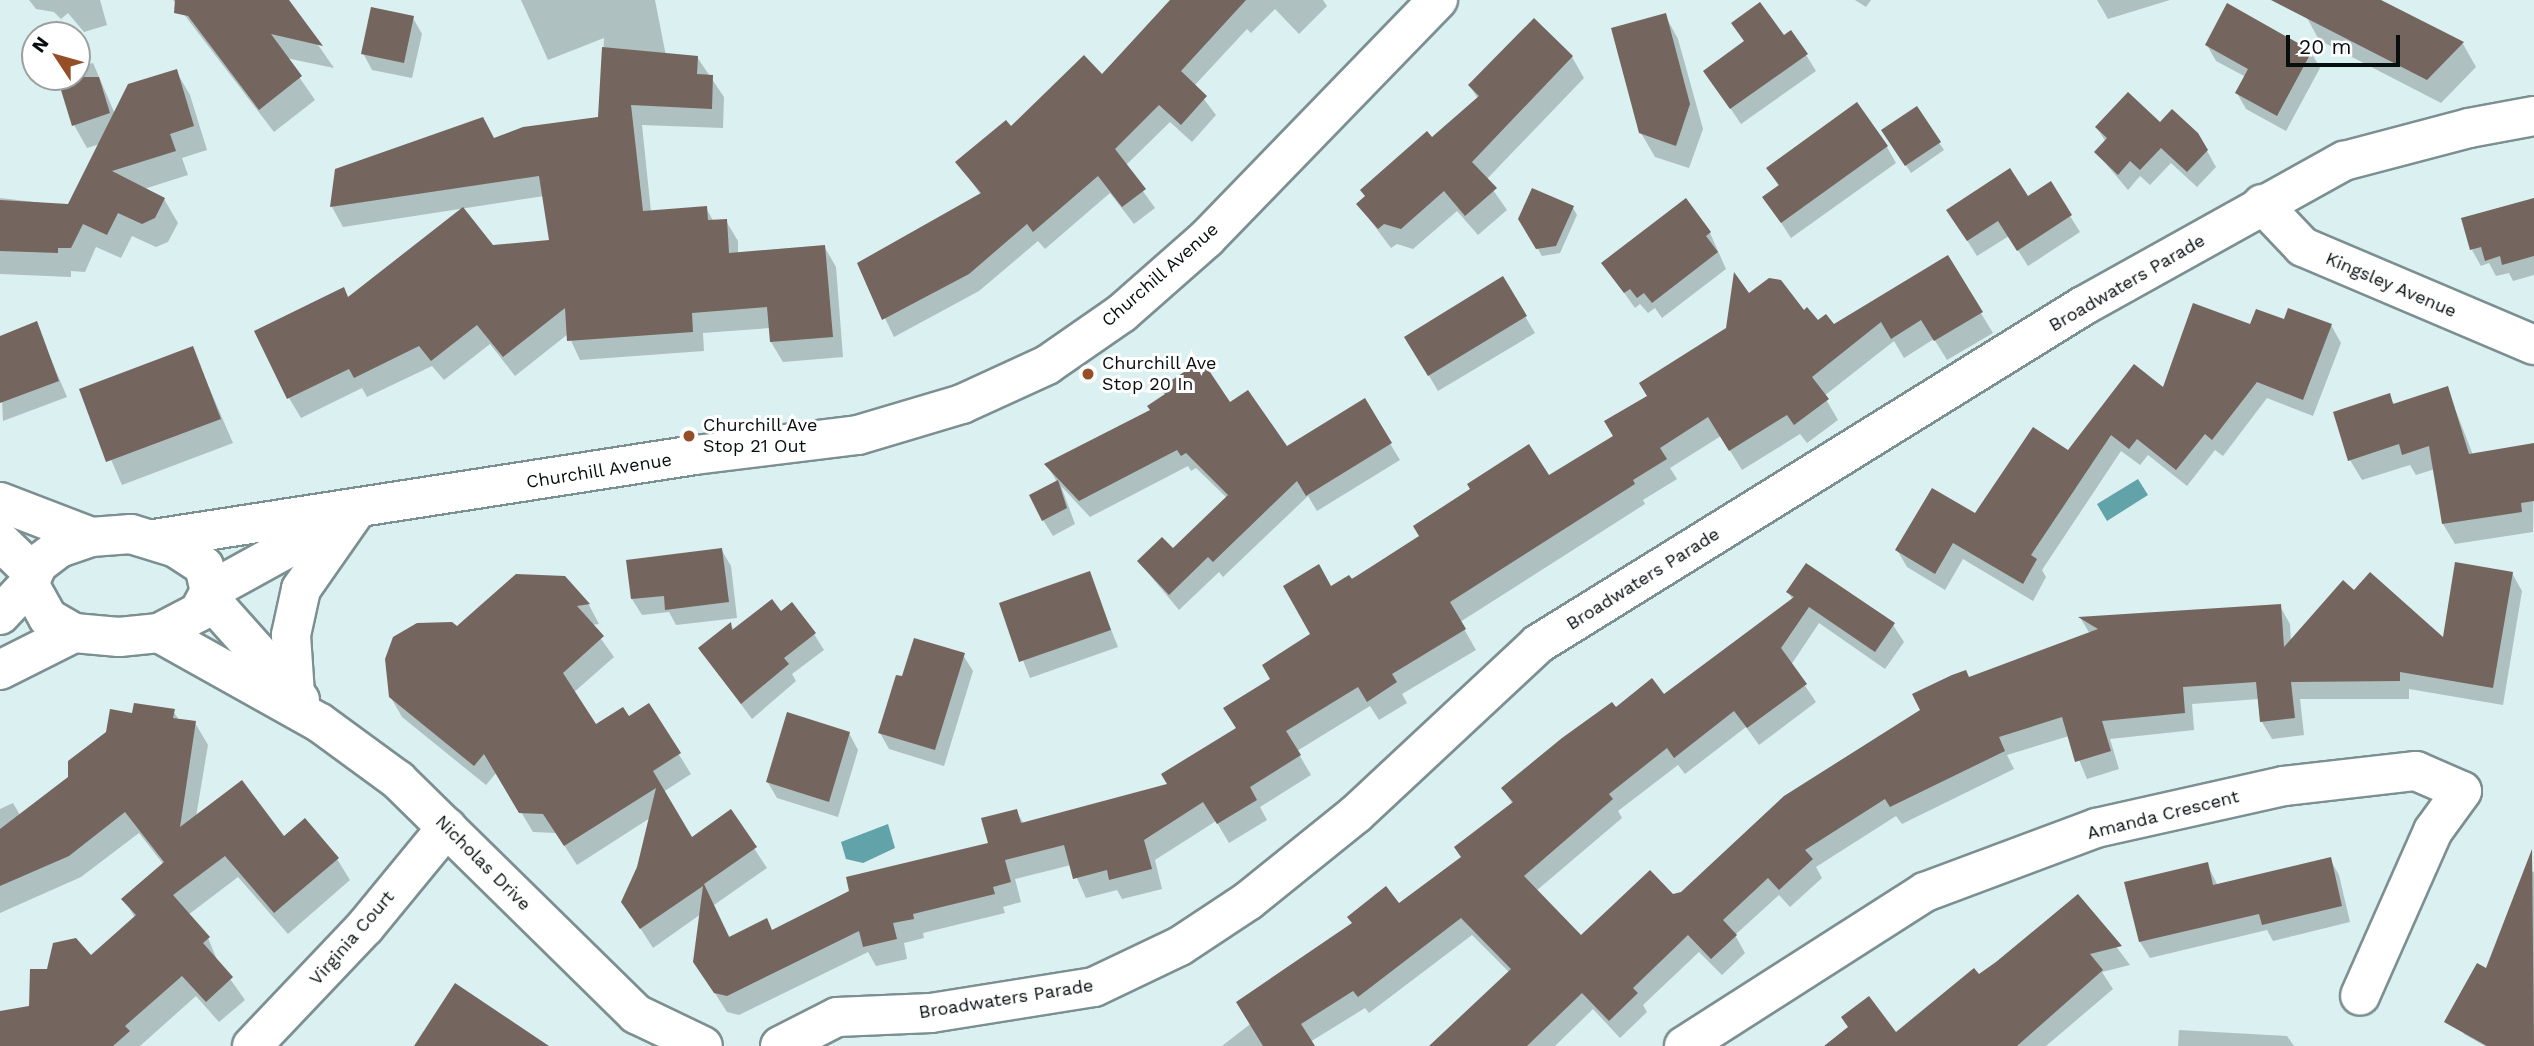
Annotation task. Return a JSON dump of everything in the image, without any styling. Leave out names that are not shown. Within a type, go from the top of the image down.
[{"type":"street","name":"Churchill Avenue","points":[[154,539],[695,455],[858,435],[962,404],[1047,365],[1122,313],[1207,238],[1438,0]]},
{"type":"street","name":"Broadwaters Parade","points":[[780,1046],[837,1017],[931,1013],[1094,988],[1180,946],[1248,901],[1356,814],[1538,644],[2083,306],[2262,204],[2344,161],[2469,128],[2534,116]]},
{"type":"street","name":"Kingsley Avenue","points":[[2262,204],[2304,247],[2534,345]]},
{"type":"street","points":[[0,502],[92,537]]},
{"type":"street","name":"Churchill Avenue","points":[[209,594],[358,509]]},
{"type":"street","points":[[295,694],[291,635],[301,589],[358,509]]},
{"type":"street","points":[[0,541],[31,578],[48,618],[74,633],[119,637],[159,633],[189,621],[209,594],[204,566],[154,539],[131,534],[92,537],[48,555],[31,578],[0,615]]},
{"type":"street","name":"Nicholas Drive","points":[[209,594],[320,723]]},
{"type":"street","points":[[0,670],[74,633]]},
{"type":"street","name":"Nicholas Drive","points":[[159,633],[320,723],[398,780],[447,827],[641,1030],[703,1046]]},
{"type":"street","name":"Amanda Crescent","points":[[1684,1046],[1925,892],[2096,828],[2284,786],[2416,771],[2462,791],[2433,831],[2360,996]]},
{"type":"street","name":"Virginia Court","points":[[252,1046],[365,926],[447,827]]},
{"type":"water","points":[[2138,479],[2148,495],[2107,521],[2097,504]]},
{"type":"water","points":[[888,824],[895,848],[863,863],[846,859],[841,842]]},
{"type":"building","points":[[175,0],[289,0],[323,46],[271,34],[302,76],[259,110],[188,16],[174,13]]},
{"type":"building","points":[[1170,0],[1246,0],[1181,71],[1207,96],[1181,125],[1159,105],[1115,149],[1146,189],[1122,207],[1098,176],[1033,232],[1027,224],[969,274],[882,320],[857,263],[981,193],[955,162],[1006,120],[1011,126],[1084,55],[1102,74]]},
{"type":"building","points":[[2271,0],[2381,0],[2464,42],[2427,80]]},
{"type":"building","points":[[1760,2],[1784,35],[1791,30],[1808,54],[1730,109],[1703,71],[1744,41],[1731,23]]},
{"type":"building","points":[[2227,3],[2312,51],[2277,116],[2235,93],[2248,69],[2205,45]]},
{"type":"building","points":[[371,7],[414,16],[404,63],[361,54]]},
{"type":"building","points":[[1666,13],[1690,104],[1676,146],[1639,133],[1611,28]]},
{"type":"building","points":[[1534,18],[1573,56],[1472,162],[1497,188],[1465,216],[1444,191],[1401,229],[1384,224],[1378,229],[1356,204],[1365,196],[1360,190],[1427,131],[1432,137],[1479,96],[1468,85]]},
{"type":"building","points":[[602,47],[698,56],[697,74],[713,75],[712,109],[631,105],[643,211],[707,206],[708,220],[727,219],[729,253],[825,245],[833,337],[770,342],[767,307],[692,313],[693,332],[567,341],[565,308],[503,357],[477,325],[431,361],[419,346],[354,378],[349,369],[287,399],[254,331],[344,287],[348,297],[463,207],[493,245],[549,240],[539,176],[330,207],[335,169],[483,117],[494,138],[523,127],[598,117]]},
{"type":"building","points":[[177,69],[194,126],[170,134],[176,151],[112,171],[165,198],[155,218],[142,224],[118,213],[107,235],[83,224],[71,248],[58,248],[58,253],[0,251],[0,200],[68,204],[128,84]]},
{"type":"building","points":[[91,77],[99,77],[110,113],[72,126],[61,91],[91,91]]},
{"type":"building","points":[[2128,92],[2160,122],[2172,109],[2198,133],[2208,150],[2187,172],[2161,148],[2140,170],[2130,161],[2118,175],[2094,152],[2107,138],[2095,127]]},
{"type":"building","points":[[1857,102],[1888,146],[1781,223],[1762,197],[1779,185],[1766,168]]},
{"type":"building","points":[[1917,106],[1941,142],[1905,166],[1881,130]]},
{"type":"building","points":[[2010,168],[2028,196],[2051,181],[2072,215],[2017,251],[1998,221],[1967,241],[1946,210]]},
{"type":"building","points":[[1532,188],[1574,206],[1556,246],[1536,249],[1518,219]]},
{"type":"building","points":[[1686,198],[1711,232],[1706,236],[1718,252],[1652,303],[1644,293],[1637,298],[1630,289],[1624,293],[1601,263]]},
{"type":"building","points":[[2534,198],[2534,256],[2502,265],[2500,256],[2485,261],[2481,247],[2470,250],[2461,218]]},
{"type":"building","points":[[1948,255],[1983,312],[1934,341],[1921,320],[1891,339],[1881,322],[1812,377],[1829,399],[1794,425],[1787,415],[1729,451],[1708,417],[1660,448],[1667,459],[1633,480],[1635,484],[1450,602],[1466,629],[1392,674],[1397,682],[1367,702],[1358,687],[1286,731],[1301,755],[1250,787],[1257,800],[1217,824],[1203,802],[1144,840],[1152,869],[1109,880],[1107,870],[1073,879],[1064,845],[1005,860],[1011,882],[993,887],[995,894],[913,914],[914,919],[893,923],[897,939],[863,947],[859,931],[727,996],[714,993],[693,962],[703,886],[640,929],[621,902],[637,867],[656,788],[564,846],[543,814],[519,813],[484,754],[474,766],[389,697],[385,659],[393,637],[417,623],[452,622],[457,626],[516,574],[565,576],[590,604],[577,606],[604,636],[563,673],[596,724],[623,707],[629,716],[649,703],[681,753],[653,771],[692,837],[731,809],[757,847],[704,884],[729,937],[767,918],[772,930],[849,891],[846,877],[988,843],[981,818],[1017,809],[1021,823],[1167,784],[1161,774],[1236,728],[1223,708],[1270,679],[1262,665],[1310,634],[1283,586],[1319,564],[1331,586],[1349,575],[1352,579],[1419,536],[1413,526],[1470,489],[1467,484],[1529,444],[1549,475],[1613,436],[1604,421],[1647,396],[1639,383],[1726,328],[1734,272],[1749,293],[1769,278],[1781,280],[1804,310],[1807,307],[1818,320],[1826,314],[1834,324]]},
{"type":"building","points":[[1503,276],[1527,316],[1428,376],[1404,337]]},
{"type":"building","points":[[2193,303],[2250,324],[2256,309],[2284,319],[2288,308],[2332,324],[2303,400],[2257,382],[2212,440],[2205,434],[2176,470],[2137,439],[2129,449],[2111,435],[2031,555],[2037,559],[2023,584],[1953,543],[1935,574],[1895,550],[1932,488],[1975,513],[2033,427],[2068,450],[2134,364],[2163,387]]},
{"type":"building","points":[[37,321],[59,381],[0,403],[0,336]]},
{"type":"building","points":[[193,346],[221,419],[106,462],[79,389]]},
{"type":"building","points":[[1202,360],[1230,402],[1248,390],[1287,446],[1365,398],[1392,443],[1306,496],[1297,481],[1213,562],[1208,557],[1169,595],[1137,561],[1162,537],[1173,548],[1228,495],[1186,453],[1181,456],[1177,450],[1079,501],[1044,464],[1150,410],[1147,406],[1165,394],[1160,388]]},
{"type":"building","points":[[2448,386],[2469,454],[2534,443],[2534,501],[2521,503],[2522,512],[2442,524],[2429,446],[2402,455],[2399,444],[2348,461],[2333,412],[2390,393],[2393,404]]},
{"type":"building","points":[[1058,480],[1067,508],[1042,521],[1029,495]]},
{"type":"building","points":[[722,548],[729,602],[665,610],[664,596],[631,599],[626,560]]},
{"type":"building","points":[[2455,562],[2513,572],[2493,688],[2400,672],[2400,681],[2291,682],[2295,718],[2260,722],[2256,682],[2183,687],[2185,713],[2102,721],[2111,751],[2075,762],[2062,717],[1999,737],[2005,751],[1890,807],[1885,799],[1805,850],[1813,859],[1779,890],[1768,878],[1723,920],[1737,935],[1711,959],[1688,935],[1633,988],[1638,993],[1609,1021],[1582,993],[1527,1046],[1429,1046],[1511,969],[1461,918],[1358,997],[1353,991],[1301,1024],[1315,1046],[1263,1046],[1236,1002],[1352,923],[1347,917],[1386,886],[1399,903],[1461,857],[1454,847],[1513,802],[1501,788],[1562,738],[1612,702],[1616,707],[1652,678],[1664,694],[1794,597],[1786,592],[1806,563],[1895,623],[1875,652],[1809,607],[1781,648],[1807,684],[1747,728],[1734,711],[1674,758],[1667,748],[1609,794],[1613,799],[1524,876],[1581,935],[1650,870],[1673,894],[1681,892],[1784,796],[1920,710],[1912,694],[1966,670],[1969,677],[2098,629],[2078,617],[2281,604],[2284,647],[2343,580],[2354,590],[2370,572],[2443,637]]},
{"type":"building","points":[[1090,571],[1111,630],[1019,662],[999,603]]},
{"type":"building","points":[[772,599],[781,611],[792,602],[816,633],[784,658],[789,664],[741,704],[698,648],[731,622],[732,630]]},
{"type":"building","points":[[914,638],[965,653],[935,750],[878,733],[896,675],[902,676]]},
{"type":"building","points":[[134,703],[175,709],[173,718],[196,721],[180,827],[242,780],[284,836],[305,818],[339,858],[274,913],[225,856],[173,895],[210,937],[203,943],[233,977],[206,1002],[182,976],[125,1026],[130,1031],[113,1046],[0,1046],[0,1011],[29,1006],[30,969],[47,969],[53,943],[76,938],[91,955],[136,915],[121,899],[164,862],[125,812],[69,856],[0,886],[0,829],[68,777],[68,761],[106,732],[110,709],[132,713]]},
{"type":"building","points":[[787,712],[850,732],[829,802],[766,782]]},
{"type":"building","points":[[2532,849],[2534,1046],[2487,1046],[2444,1022],[2477,963],[2486,968]]},
{"type":"building","points":[[2331,857],[2342,906],[2262,925],[2259,914],[2139,942],[2124,882],[2208,862],[2213,885]]},
{"type":"building","points":[[2078,894],[2122,946],[2090,954],[2103,970],[2017,1046],[1824,1046],[1848,1027],[1841,1017],[1869,996],[1896,1032],[1974,968],[1979,974],[1996,962]]},
{"type":"building","points":[[455,983],[549,1046],[414,1046]]},
{"type":"place","name":"Churchill Ave Stop 20 In","points":[[1088,374]]},
{"type":"place","name":"Churchill Ave Stop 21 Out","points":[[689,436]]}]
